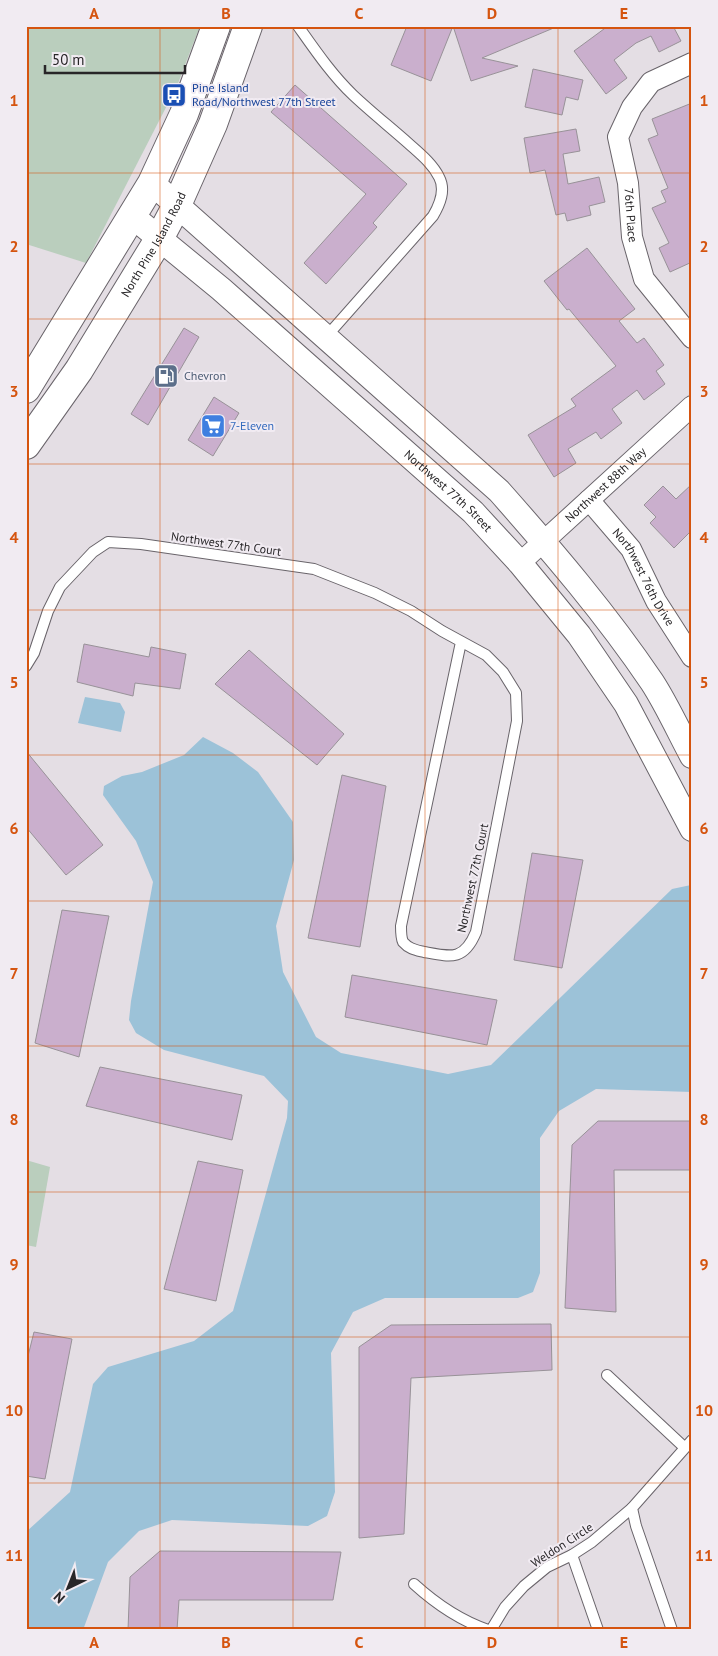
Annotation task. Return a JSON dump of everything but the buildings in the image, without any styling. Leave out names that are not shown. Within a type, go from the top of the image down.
[{"type":"main road","points":[[26,389],[152,183],[184,114],[216,26]]},
{"type":"main road","name":"North Pine Island Road","points":[[26,446],[79,370],[159,240],[177,205],[213,124],[248,26]]},
{"type":"street","name":"76th Place","points":[[692,63],[651,82],[632,107],[618,137],[628,183],[632,237],[644,279],[692,338]]},
{"type":"street","points":[[152,183],[499,491],[544,542],[605,617],[653,684],[692,756]]},
{"type":"street","name":"Northwest 77th Street","points":[[132,216],[159,240],[221,288],[473,512],[520,562],[579,635],[626,704],[692,828]]},
{"type":"street","points":[[307,365],[326,337]]},
{"type":"street","name":"Northwest 88th Way","points":[[520,562],[692,406]]},
{"type":"street","name":"Northwest 76th Drive","points":[[589,500],[631,549],[656,601],[692,657]]},
{"type":"lane","points":[[298,26],[330,70],[352,94],[426,160],[440,178],[442,186],[442,197],[438,208],[432,216],[326,337]]},
{"type":"lane","name":"Northwest 77th Court","points":[[30,650],[60,587],[93,552],[108,542],[141,544],[314,569],[375,593],[412,611],[442,632],[462,642],[486,655],[503,672],[516,692],[517,721],[476,932],[470,945],[461,953],[448,957],[410,949],[402,940],[401,926],[462,642]]},
{"type":"lane","points":[[26,666],[30,650]]},
{"type":"lane","points":[[607,1375],[688,1444]]},
{"type":"lane","name":"Weldon Circle","points":[[492,1630],[505,1607],[524,1586],[546,1567],[572,1555],[592,1542],[632,1508],[688,1444]]},
{"type":"lane","points":[[632,1508],[636,1526],[672,1630]]},
{"type":"lane","points":[[572,1555],[598,1630]]},
{"type":"lane","points":[[414,1584],[430,1599],[456,1616],[488,1630]]},
{"type":"green space","points":[[26,26],[200,26],[177,86],[86,263],[26,244]]},
{"type":"green space","points":[[26,1160],[50,1167],[36,1247],[26,1245]]},
{"type":"water","points":[[85,697],[120,703],[125,712],[121,732],[78,723]]},
{"type":"water","points":[[203,737],[233,753],[258,772],[293,822],[294,860],[276,926],[283,972],[316,1037],[341,1053],[448,1074],[491,1065],[672,889],[691,885],[692,1092],[596,1089],[559,1111],[540,1138],[540,1273],[533,1292],[518,1298],[385,1298],[353,1312],[331,1353],[335,1492],[327,1516],[308,1526],[172,1520],[139,1531],[108,1562],[83,1630],[26,1630],[26,1532],[70,1492],[93,1384],[108,1367],[194,1341],[233,1311],[287,1118],[288,1101],[264,1076],[164,1050],[136,1033],[129,1020],[153,882],[136,841],[103,795],[104,786],[122,776],[142,772],[184,755]]},
{"type":"place","name":"Pine Island Road/Northwest 77th Street","points":[[174,95]]},
{"type":"place","name":"Chevron","points":[[166,376]]},
{"type":"place","name":"7-Eleven","points":[[213,426]]}]
